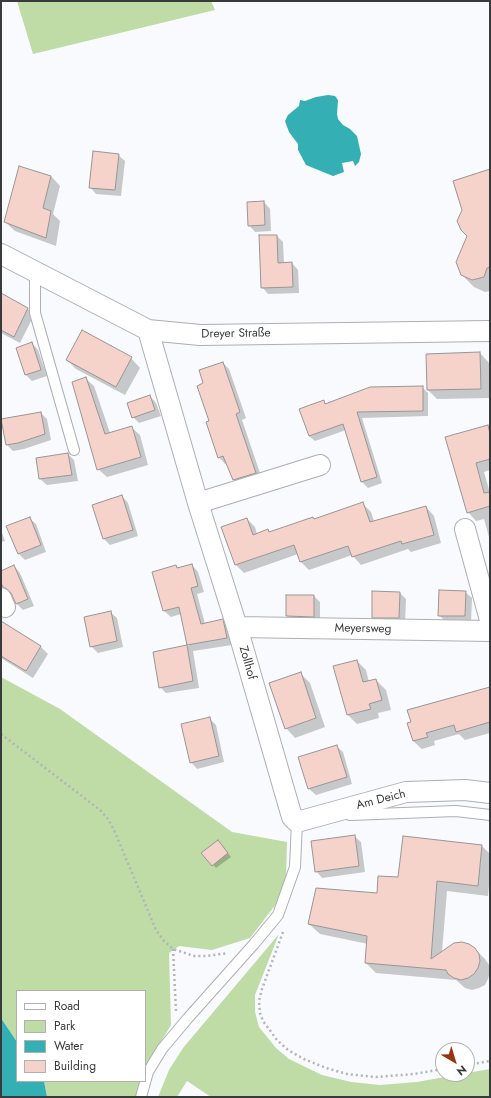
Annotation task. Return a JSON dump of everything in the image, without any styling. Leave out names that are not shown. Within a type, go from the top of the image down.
[{"type":"street","name":"Dreyer Straße","points":[[1,254],[148,330],[200,335],[490,331]]},
{"type":"street","name":"Zollhof","points":[[148,330],[292,817],[297,822]]},
{"type":"street","points":[[198,503],[320,465]]},
{"type":"street","points":[[465,529],[490,620]]},
{"type":"street","name":"Meyersweg","points":[[237,627],[490,631]]},
{"type":"street","name":"Am Deich","points":[[297,822],[406,792],[465,790],[490,793]]},
{"type":"lane","points":[[35,271],[35,313],[74,450]]},
{"type":"lane","points":[[322,816],[456,811],[490,815]]},
{"type":"lane","points":[[146,1079],[148,1072],[162,1049],[278,915],[295,867],[297,822]]},
{"type":"lane","points":[[141,1097],[145,1082]]},
{"type":"path","points":[[1,734],[100,810],[108,819],[156,930],[164,941],[173,949],[194,956],[208,956],[229,953],[254,944]]},
{"type":"path","points":[[278,915],[284,931],[262,989],[259,1002],[260,1013],[269,1030],[288,1050],[304,1059],[326,1068],[347,1074],[376,1077],[414,1074],[435,1070]]},
{"type":"path","points":[[173,949],[175,1003],[178,1030]]},
{"type":"path","points":[[475,1064],[490,1061]]},
{"type":"green space","points":[[17,1],[211,1],[215,10],[33,54]]},
{"type":"green space","points":[[1,677],[60,709],[232,832],[287,842],[286,879],[276,904],[250,938],[212,950],[179,946],[169,953],[171,1025],[148,1063],[146,1070],[146,990],[16,990],[16,1040],[1,1018]]},
{"type":"green space","points":[[279,934],[255,995],[255,1012],[259,1027],[276,1048],[289,1059],[322,1075],[351,1082],[380,1085],[435,1079],[435,1082],[475,1082],[475,1072],[490,1069],[490,1097],[211,1097],[187,1081],[177,1097],[158,1097],[169,1070],[183,1048]]},
{"type":"green space","points":[[44,1082],[143,1082],[139,1097],[47,1097]]},
{"type":"water","points":[[328,95],[335,96],[338,100],[338,119],[357,136],[361,154],[359,162],[355,166],[353,161],[342,163],[344,172],[333,176],[306,165],[298,150],[298,144],[289,132],[285,121],[288,115],[299,106],[300,100],[305,101]]},
{"type":"water","points":[[1,1018],[16,1040],[16,1082],[44,1082],[47,1097],[1,1097]]},
{"type":"building","points":[[93,151],[119,154],[115,190],[89,188]]},
{"type":"building","points":[[19,166],[51,176],[43,208],[51,211],[46,238],[4,222]]},
{"type":"building","points":[[490,169],[490,267],[487,268],[484,277],[472,280],[461,275],[456,262],[467,236],[461,230],[457,221],[462,210],[453,181]]},
{"type":"building","points":[[264,201],[265,225],[248,226],[247,202]]},
{"type":"building","points":[[259,235],[277,235],[278,263],[292,262],[293,287],[261,288]]},
{"type":"building","points":[[1,293],[28,308],[14,337],[1,330]]},
{"type":"building","points":[[82,330],[132,357],[116,387],[66,360]]},
{"type":"building","points":[[32,342],[41,370],[25,375],[16,348]]},
{"type":"building","points":[[480,352],[481,389],[427,390],[426,354]]},
{"type":"building","points":[[223,362],[240,412],[236,414],[256,473],[233,480],[223,456],[218,458],[206,422],[209,421],[197,386],[203,383],[199,370]]},
{"type":"building","points":[[86,377],[105,434],[132,426],[141,457],[97,470],[72,382]]},
{"type":"building","points":[[423,386],[423,411],[357,412],[377,477],[361,482],[343,424],[309,436],[299,409],[324,400],[325,404],[370,387]]},
{"type":"building","points":[[150,395],[155,410],[132,418],[127,403]]},
{"type":"building","points":[[41,412],[45,434],[18,443],[6,445],[1,419]]},
{"type":"building","points":[[488,425],[490,434],[490,459],[476,463],[484,493],[490,492],[490,506],[467,513],[445,437]]},
{"type":"building","points":[[68,453],[72,475],[39,479],[36,458]]},
{"type":"building","points":[[122,495],[133,530],[103,539],[92,505]]},
{"type":"building","points":[[363,502],[370,522],[426,506],[434,535],[402,544],[401,541],[352,557],[348,546],[300,562],[294,545],[235,565],[221,527],[247,518],[253,535],[268,529],[269,532],[313,517],[314,519]]},
{"type":"building","points":[[30,517],[41,545],[18,554],[6,526]]},
{"type":"building","points":[[192,564],[198,586],[191,588],[201,624],[223,619],[227,638],[187,645],[179,607],[163,611],[152,572],[176,565],[177,568]]},
{"type":"building","points":[[14,565],[28,599],[16,604],[11,593],[3,587],[1,583],[1,571]]},
{"type":"building","points":[[439,590],[466,591],[465,616],[438,616]]},
{"type":"building","points":[[372,591],[400,592],[399,618],[372,618]]},
{"type":"building","points":[[286,595],[314,595],[314,617],[286,616]]},
{"type":"building","points":[[111,611],[117,641],[90,647],[84,617]]},
{"type":"building","points":[[1,621],[41,646],[26,671],[1,656]]},
{"type":"building","points":[[187,645],[193,681],[159,688],[153,652]]},
{"type":"building","points":[[357,660],[363,682],[376,679],[382,700],[369,704],[371,709],[347,715],[333,666]]},
{"type":"building","points":[[301,672],[316,718],[285,729],[269,683]]},
{"type":"building","points":[[490,687],[490,722],[456,732],[454,725],[426,733],[428,737],[413,741],[407,723],[411,722],[407,710]]},
{"type":"building","points":[[210,717],[219,756],[190,763],[181,724]]},
{"type":"building","points":[[337,745],[347,777],[308,789],[298,757]]},
{"type":"building","points":[[355,835],[359,866],[315,872],[311,841]]},
{"type":"building","points":[[403,836],[482,845],[478,886],[437,881],[431,959],[454,943],[462,942],[469,944],[475,948],[479,954],[480,961],[474,974],[468,978],[461,980],[454,978],[448,974],[446,970],[365,963],[367,936],[308,924],[316,888],[377,893],[378,876],[398,877]]},
{"type":"building","points":[[218,840],[228,853],[212,866],[201,853]]}]
